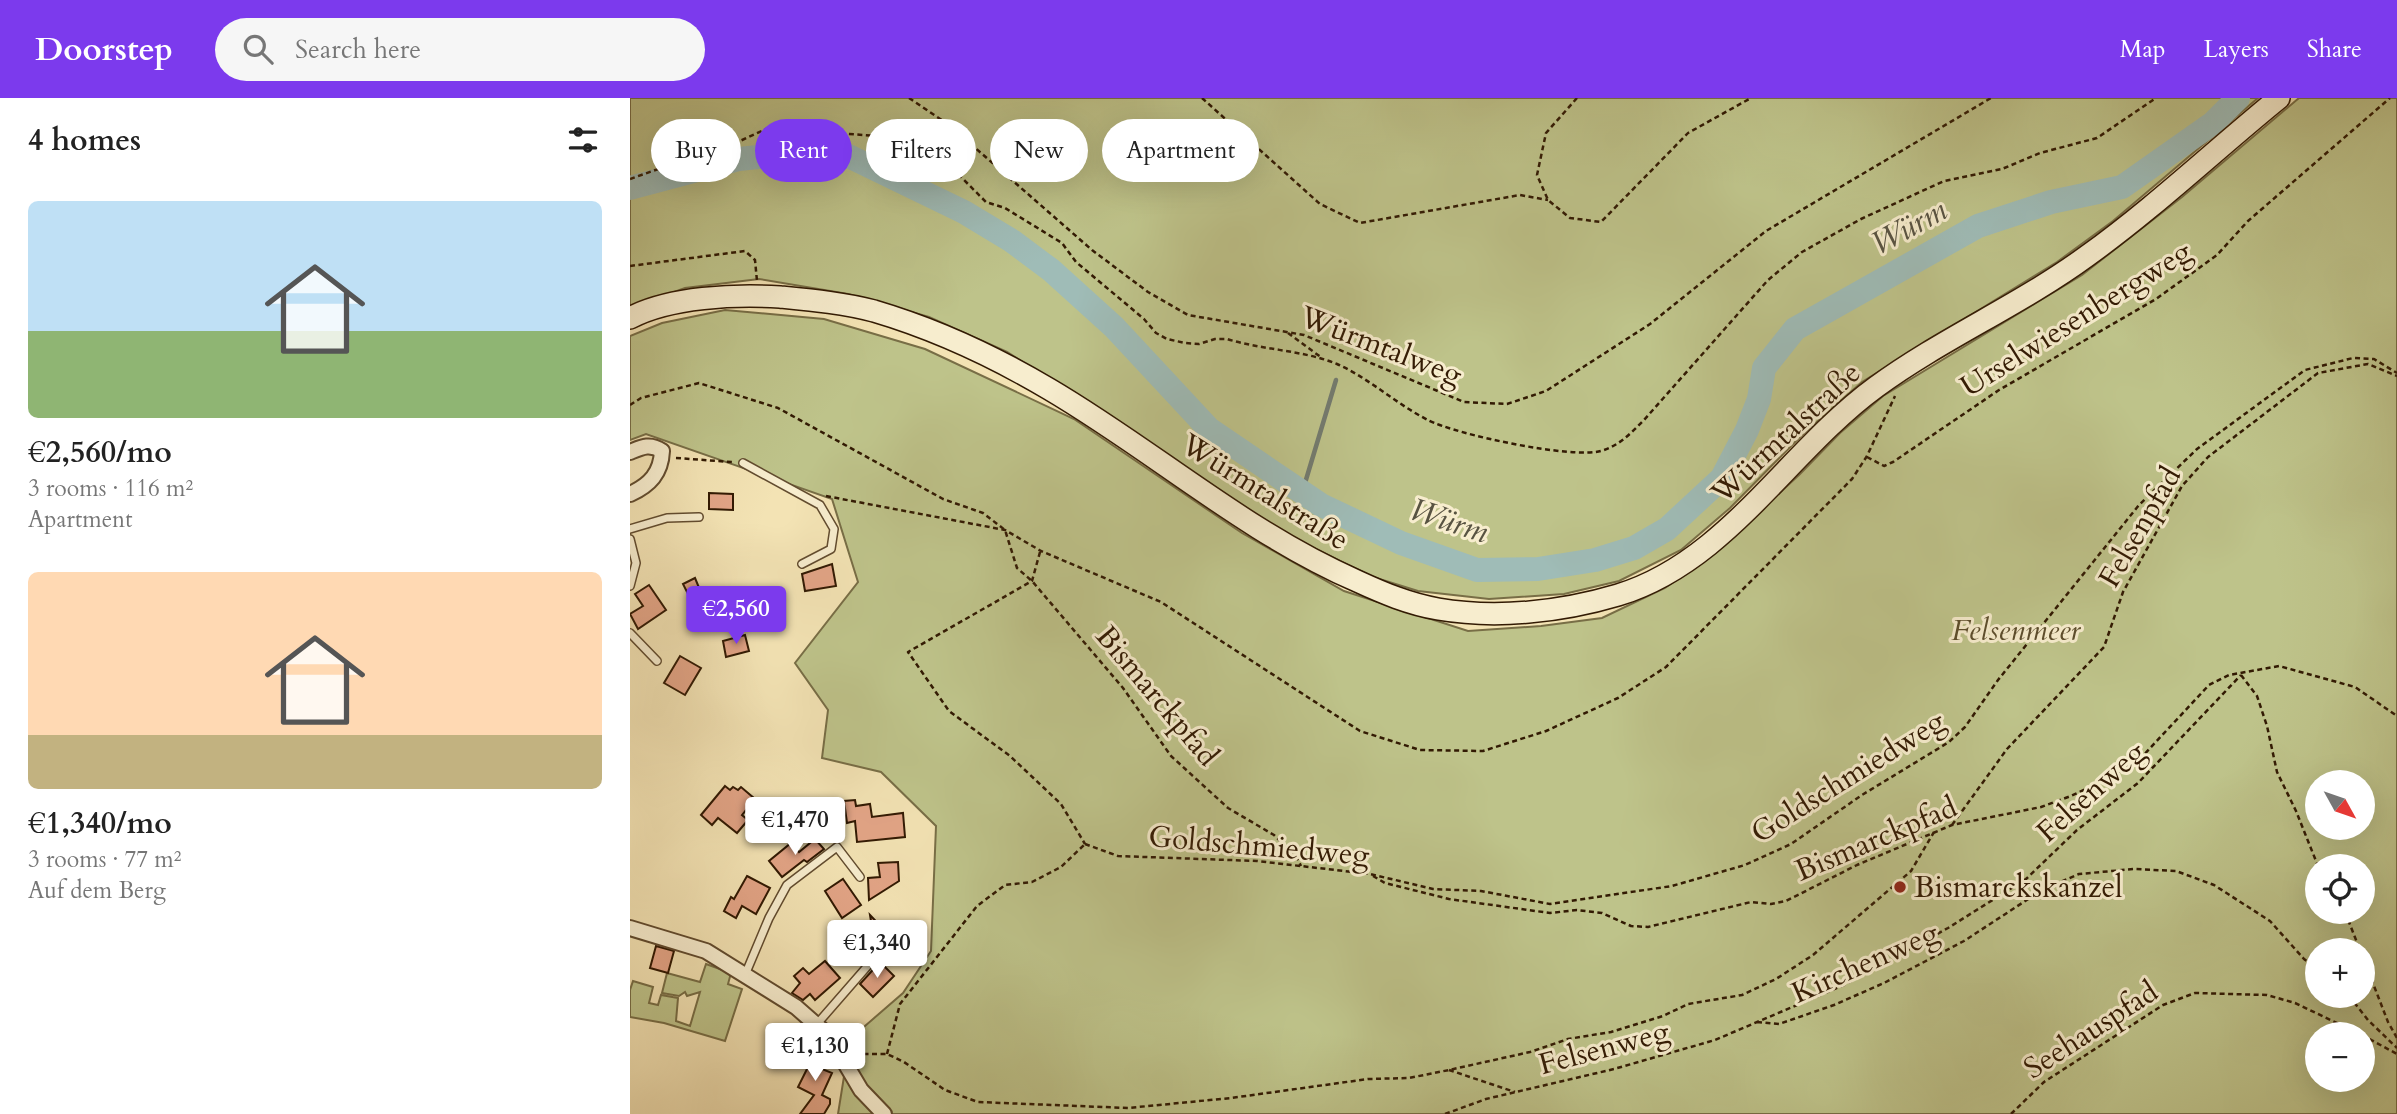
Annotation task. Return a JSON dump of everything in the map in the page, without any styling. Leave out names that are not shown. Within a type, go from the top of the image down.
[{"type":"main road","name":"Würmtalstraße","points":[[630,318],[642,312],[685,302],[758,296],[871,310],[927,329],[994,359],[1051,390],[1273,539],[1327,568],[1392,597],[1436,608],[1484,614],[1533,611],[1587,603],[1628,592],[1665,575],[1687,560],[1712,542],[1829,426],[1874,388],[2088,256],[2279,98]]},
{"type":"street","points":[[630,452],[645,446],[655,446],[663,451],[662,463],[652,481],[630,494]]},
{"type":"street","points":[[630,928],[706,951],[765,985],[829,1036],[861,1090],[884,1114]]},
{"type":"lane","points":[[743,463],[820,505],[834,529],[831,549],[803,564]]},
{"type":"lane","points":[[630,529],[667,518],[699,517]]},
{"type":"lane","points":[[630,539],[636,563],[630,586]]},
{"type":"lane","points":[[630,633],[657,661]]},
{"type":"lane","points":[[745,975],[769,918],[787,885],[837,847],[860,877]]},
{"type":"lane","points":[[817,1024],[878,954]]},
{"type":"path","name":"Würmtalweg","points":[[909,98],[949,125],[1092,250],[1148,292],[1188,315],[1304,335],[1464,402],[1507,404],[1545,391],[1650,324],[1766,231],[1991,98]]},
{"type":"path","points":[[1202,98],[1320,204],[1360,223],[1520,195],[1548,200]]},
{"type":"path","points":[[1577,98],[1546,133],[1537,175],[1548,200],[1570,218],[1601,222],[1688,133],[1751,98]]},
{"type":"path","points":[[630,178],[664,167],[690,164],[766,129],[808,127],[836,133],[878,136],[902,147],[929,154],[958,174],[986,202],[1005,208],[1062,243],[1076,262],[1143,318],[1156,333],[1167,339],[1199,344],[1215,339],[1227,339],[1325,360],[1345,368],[1429,421],[1455,431],[1569,452],[1597,452],[1609,449],[1623,440],[1644,420],[1768,280],[1802,252],[1861,219],[1944,181],[2002,169],[2040,153],[2097,138],[2156,98]]},
{"type":"path","name":"Urselwiesenbergweg","points":[[1867,456],[1884,466],[1893,462],[1998,390],[2156,299],[2217,255],[2248,221],[2390,98]]},
{"type":"path","points":[[630,266],[745,251],[755,260],[758,296]]},
{"type":"path","points":[[1284,331],[1325,360]]},
{"type":"path","name":"Goldschmiedweg","points":[[1085,845],[1118,856],[1257,860],[1370,874],[1433,889],[1481,891],[1550,904],[1672,886],[1745,865],[1791,844],[1862,795],[1949,742],[1965,727],[1998,680],[2139,505],[2197,449],[2305,370],[2354,358],[2374,359],[2397,374]]},
{"type":"path","name":"Felsenpfad","points":[[1952,825],[2007,749],[2104,647],[2123,592],[2182,486],[2208,457],[2318,373],[2368,364],[2397,374]]},
{"type":"path","name":"Bismarckpfad","points":[[630,405],[640,398],[699,383],[778,408],[943,499],[983,513],[1005,530],[1017,568],[1032,581],[1123,688],[1171,756],[1228,808],[1274,835],[1296,856],[1301,866]]},
{"type":"path","points":[[887,1054],[900,1004],[977,906],[1005,885],[1032,882],[1061,867],[1085,845],[1061,804],[1010,756],[948,711],[908,652],[1032,581],[1041,551]]},
{"type":"path","points":[[2313,854],[2277,772],[2257,696],[2241,675],[2279,666],[2355,687],[2397,716]]},
{"type":"path","name":"Bismarckpfad","points":[[1370,874],[1385,883],[1450,899],[1550,913],[1577,910],[1602,913],[1631,926],[1648,927],[1751,902],[1771,904],[1786,901],[1857,865],[1952,825],[2041,807],[2111,777],[2139,760],[2209,685],[2229,675],[2241,675]]},
{"type":"path","name":"Felsenweg","points":[[1446,1114],[1515,1092],[1715,1040],[1844,985],[1948,928],[2026,879],[2077,830],[2138,783],[2241,675]]},
{"type":"path","points":[[842,1056],[865,1052],[887,1054],[904,1062],[945,1090],[978,1101],[1115,1107],[1231,1098],[1368,1079],[1409,1078],[1448,1070],[1611,1032],[1662,1016],[1688,1004],[1742,995],[1776,979],[1813,956],[1911,871],[1934,832]]},
{"type":"path","name":"Kirchenweg","points":[[1757,1022],[1779,1024],[1834,1005],[1964,941],[2042,890],[2079,874],[2120,870],[2176,871],[2214,885],[2270,922],[2305,961]]},
{"type":"path","points":[[2375,989],[2397,1038]]},
{"type":"path","name":"Seehauspfad","points":[[2011,1114],[2044,1082],[2163,1005],[2195,993],[2267,995],[2295,1003],[2334,1022]]},
{"type":"path","points":[[2358,1008],[2397,1048]]},
{"type":"path","name":"Seehauspfad","points":[[2375,1042],[2397,1054]]},
{"type":"path","points":[[1448,1070],[1515,1092]]},
{"type":"green space","points":[[630,98],[2258,98],[2113,221],[2057,262],[1862,382],[1801,436],[1730,508],[1681,550],[1619,581],[1564,594],[1489,599],[1418,591],[1373,577],[1299,541],[1243,507],[1110,417],[1007,352],[929,317],[848,294],[759,279],[685,288],[630,308]]},
{"type":"green space","name":"Felsenmeer","points":[[2299,98],[2397,98],[2397,1114],[838,1114],[850,1039],[903,993],[931,951],[936,826],[881,772],[822,758],[828,710],[795,663],[858,582],[832,499],[646,434],[630,440],[630,336],[662,323],[725,310],[824,319],[925,349],[1074,419],[1242,533],[1344,591],[1468,631],[1602,618],[1665,588],[1711,556],[1840,433],[1883,396],[2082,275],[2182,197]]},
{"type":"green space","points":[[706,964],[731,973],[728,984],[742,989],[725,1041],[664,1023],[630,1017],[630,990],[633,981],[653,987],[649,1003],[658,1005],[661,995],[678,998],[676,1021],[690,1026],[700,992],[687,996],[685,992],[679,996],[662,993],[667,973],[700,982]]},
{"type":"building","points":[[709,493],[733,494],[733,510],[709,509]]},
{"type":"building","points":[[832,564],[836,586],[805,591],[802,574]]},
{"type":"building","points":[[695,578],[702,595],[691,600],[683,584]]},
{"type":"building","points":[[649,585],[666,610],[638,629],[630,614],[643,606],[635,594]]},
{"type":"building","points":[[745,635],[749,651],[726,657],[723,641]]},
{"type":"building","points":[[680,656],[701,668],[685,695],[664,683]]},
{"type":"building","points":[[725,786],[730,790],[733,787],[738,790],[741,787],[755,799],[742,815],[748,820],[737,833],[718,818],[712,825],[701,815]]},
{"type":"building","points":[[855,800],[856,806],[870,804],[872,817],[903,813],[905,837],[857,842],[855,821],[847,823],[844,801]]},
{"type":"building","points":[[815,839],[824,849],[782,877],[769,861],[791,843],[799,852]]},
{"type":"building","points":[[898,862],[899,881],[869,900],[868,878],[880,877],[878,863]]},
{"type":"building","points":[[747,876],[770,888],[756,914],[742,906],[736,918],[724,911]]},
{"type":"building","points":[[843,879],[861,905],[842,918],[825,891]]},
{"type":"building","points":[[870,915],[888,934],[867,954],[852,938],[871,921]]},
{"type":"building","points":[[656,946],[674,951],[668,973],[650,968]]},
{"type":"building","points":[[825,961],[840,978],[815,1000],[810,994],[803,1000],[792,993],[800,983],[794,976],[803,968],[809,974]]},
{"type":"building","points":[[880,962],[894,976],[873,997],[860,984]]},
{"type":"building","points":[[809,1046],[822,1053],[817,1067],[832,1073],[822,1095],[830,1099],[824,1114],[800,1114],[814,1095],[798,1087],[808,1067],[802,1063]]},
{"type":"waterway","name":"Würm","points":[[630,188],[739,159],[834,149],[964,212],[1012,241],[1051,270],[1114,327],[1209,429],[1321,505],[1401,543],[1477,570],[1538,569],[1595,560],[1634,548],[1667,529],[1722,478],[1747,430],[1759,399],[1764,368],[1795,329],[1978,226],[2051,202],[2122,187],[2213,123],[2238,98]]},
{"type":"waterway","points":[[1302,493],[1336,380]]},
{"type":"place","name":"Bismarckskanzel","points":[[1900,887]]}]
